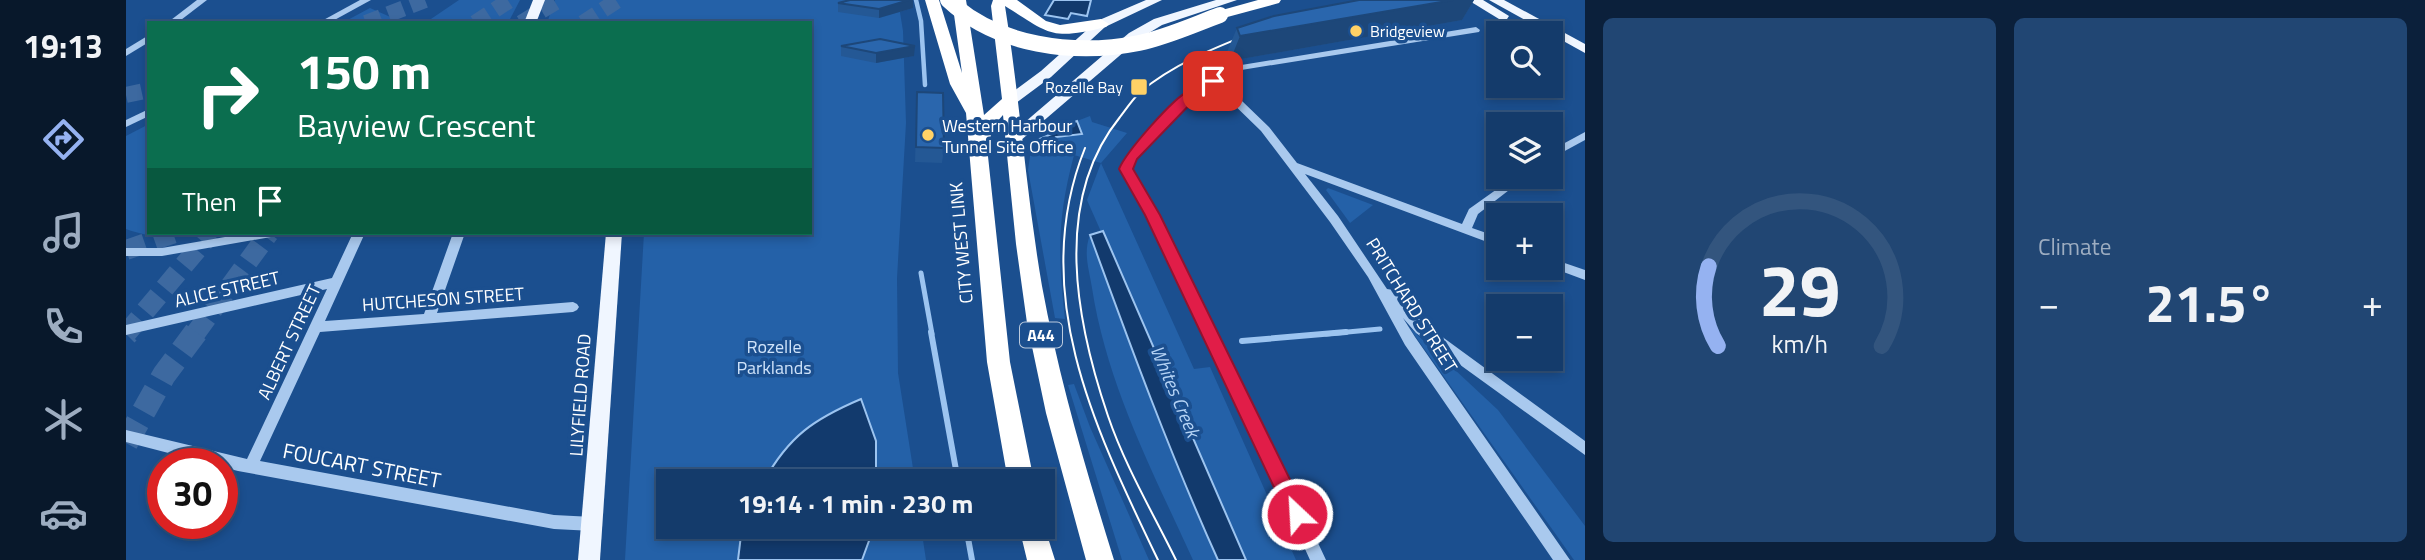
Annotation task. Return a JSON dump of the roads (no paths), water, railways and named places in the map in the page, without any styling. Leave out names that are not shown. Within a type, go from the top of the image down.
[{"type":"highway","points":[[932,0],[943,31],[957,88],[974,114]]},
{"type":"highway","points":[[948,0],[968,17],[999,32],[1043,43],[1076,47],[1138,43],[1274,0]]},
{"type":"highway","name":"CITY WEST LINK","points":[[959,0],[967,43],[997,355],[1019,469]]},
{"type":"highway","name":"A44","points":[[1000,0],[998,6],[1016,97],[1015,138],[1024,236],[1038,324],[1100,560]]},
{"type":"highway","points":[[1008,0],[1027,17],[1048,27],[1074,30],[1101,24]]},
{"type":"highway","points":[[978,151],[984,126],[994,112],[1016,97]]},
{"type":"highway","points":[[1035,539],[1041,560]]},
{"type":"main road","points":[[531,21],[539,0]]},
{"type":"main road","points":[[1016,97],[1101,24],[1156,0]]},
{"type":"main road","points":[[1015,138],[1134,36],[1158,22],[1231,0]]},
{"type":"main road","points":[[1474,0],[1514,21]]},
{"type":"main road","points":[[1495,0],[1585,51]]},
{"type":"main road","points":[[1563,43],[1585,51]]},
{"type":"main road","name":"LILYFIELD ROAD","points":[[589,560],[614,235]]},
{"type":"street","points":[[174,21],[203,0]]},
{"type":"street","points":[[326,21],[367,0]]},
{"type":"street","points":[[1318,560],[1164,239],[1129,174],[1128,161],[1194,92],[1212,88],[1216,77],[1226,71],[1476,30]]},
{"type":"street","points":[[126,53],[147,39]]},
{"type":"street","name":"PRITCHARD STREET","points":[[1212,88],[1228,94],[1239,103],[1293,165],[1372,274],[1410,341],[1562,560]]},
{"type":"street","points":[[126,124],[147,113]]},
{"type":"street","points":[[1563,148],[1585,135]]},
{"type":"street","points":[[1293,165],[1486,238]]},
{"type":"street","points":[[1465,230],[1473,212],[1505,189]]},
{"type":"street","points":[[126,252],[162,252],[260,235]]},
{"type":"street","name":"ALBERT STREET","points":[[251,466],[358,235]]},
{"type":"street","points":[[429,318],[457,235]]},
{"type":"street","points":[[1563,267],[1585,275]]},
{"type":"street","points":[[1372,274],[1420,329],[1585,449]]},
{"type":"street","name":"ALICE STREET","points":[[126,330],[336,282]]},
{"type":"street","name":"HUTCHESON STREET","points":[[315,327],[573,307]]},
{"type":"street","name":"FOUCART STREET","points":[[126,436],[251,466],[554,522],[593,524]]},
{"type":"waterway","points":[[916,0],[921,21],[925,85]]},
{"type":"waterway","points":[[921,273],[932,334]]},
{"type":"waterway","points":[[1326,334],[1380,329]]},
{"type":"waterway","points":[[931,332],[956,469]]},
{"type":"waterway","points":[[1242,341],[1346,332]]},
{"type":"waterway","points":[[968,539],[972,560]]},
{"type":"tunnel","points":[[371,21],[425,0]]},
{"type":"tunnel","points":[[478,21],[510,0]]},
{"type":"tunnel","points":[[524,21],[559,0]]},
{"type":"tunnel","points":[[586,21],[618,0]]},
{"type":"tunnel","points":[[126,95],[147,90]]},
{"type":"tunnel","points":[[126,250],[169,235]]},
{"type":"tunnel","points":[[128,332],[126,334],[209,235]]},
{"type":"tunnel","points":[[195,334],[268,235]]},
{"type":"tunnel","points":[[126,443],[164,375],[196,332]]},
{"type":"tram line","points":[[1176,560],[1123,453],[1097,380],[1080,302],[1076,263],[1078,224],[1085,186],[1099,150],[1137,95],[1180,65],[1252,33]]},
{"type":"tram line","points":[[1085,148],[1069,202],[1063,255],[1066,308],[1076,360],[1092,411],[1158,560]]},
{"type":"place","name":"Bridgeview","points":[[1356,31]]},
{"type":"place","name":"Rozelle Bay","points":[[1139,87]]},
{"type":"place","name":"Western Harbour Tunnel Site Office","points":[[928,135]]},
{"type":"park label","name":"Rozelle Parklands","points":[[774,356]]},
{"type":"water label","name":"Whites Creek","points":[[1176,391]]}]
